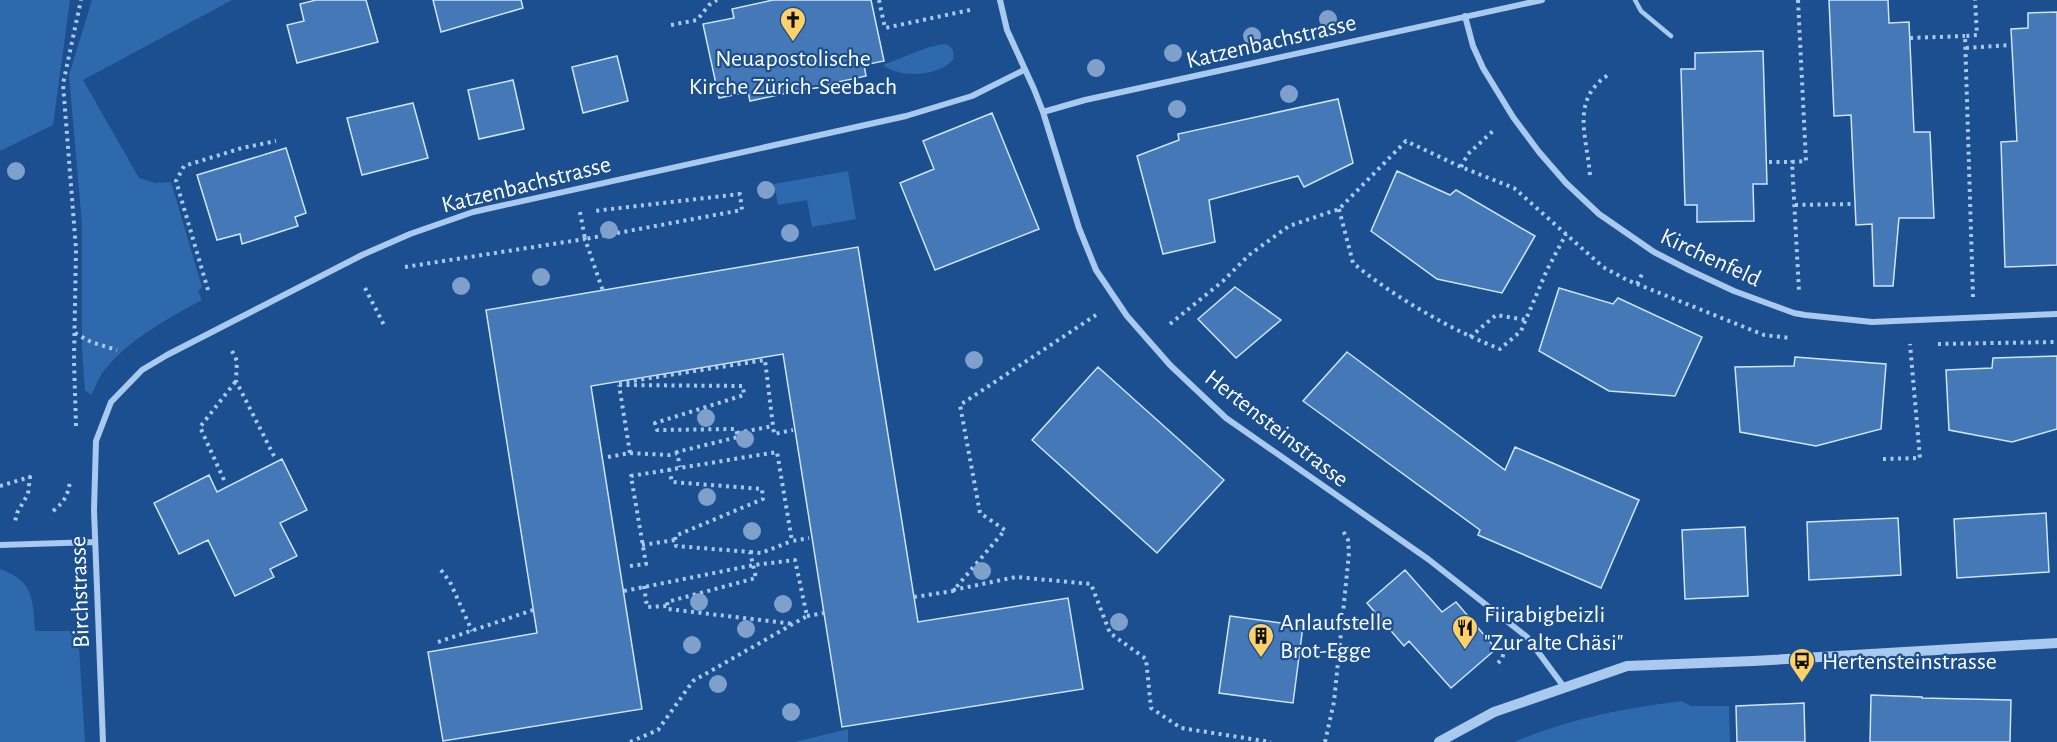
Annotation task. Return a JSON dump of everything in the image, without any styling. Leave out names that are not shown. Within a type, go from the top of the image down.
[{"type":"street","name":"Hertensteinstrasse","points":[[1000,0],[1007,30],[1035,89],[1043,112],[1079,228],[1096,270],[1127,316],[1170,365],[1226,418],[1428,559],[1527,637],[1564,687]]},
{"type":"street","name":"Katzenbachstrasse","points":[[1043,112],[1085,100],[1542,0]]},
{"type":"street","name":"Kirchenfeld","points":[[1465,16],[1473,46],[1483,68],[1513,117],[1566,183],[1599,214],[1654,252],[1689,270],[1744,294],[1805,315],[1872,322],[2057,314]]},
{"type":"street","name":"Katzenbachstrasse","points":[[96,441],[111,402],[142,370],[362,255],[410,234],[473,212],[906,116],[972,96],[1024,70]]},
{"type":"street","name":"Birchstrasse","points":[[96,441],[95,542],[103,742]]},
{"type":"street","points":[[0,545],[95,542]]},
{"type":"street","points":[[1439,742],[1494,712],[1627,666],[2057,643]]},
{"type":"lane","points":[[1635,0],[1641,11],[1671,36]]},
{"type":"path","points":[[75,435],[76,249],[63,84],[81,0]]},
{"type":"path","points":[[671,25],[697,20],[709,4],[717,0]]},
{"type":"path","points":[[879,0],[885,28],[970,10]]},
{"type":"path","points":[[1769,162],[1806,161],[1798,0]]},
{"type":"path","points":[[1910,38],[1977,35],[1975,0]]},
{"type":"path","points":[[1965,36],[1973,299]]},
{"type":"path","points":[[1966,48],[2012,45]]},
{"type":"path","points":[[1590,182],[1588,153],[1583,129],[1584,111],[1589,93],[1608,75]]},
{"type":"path","points":[[1461,167],[1468,154],[1485,138]]},
{"type":"path","points":[[208,290],[176,181],[184,166],[242,148],[276,141]]},
{"type":"path","points":[[1170,324],[1223,281],[1249,255],[1289,226],[1339,209],[1406,141],[1461,167],[1514,188],[1603,267],[1637,285],[1764,335],[1793,338]]},
{"type":"path","points":[[1792,162],[1799,295]]},
{"type":"path","points":[[405,267],[585,239],[742,210],[740,194],[580,212]]},
{"type":"path","points":[[578,202],[585,239],[603,291]]},
{"type":"path","points":[[1795,206],[1852,204]]},
{"type":"path","points":[[1339,209],[1353,263],[1403,298],[1470,337],[1500,349],[1521,331],[1546,270],[1566,234]]},
{"type":"path","points":[[1637,285],[1639,279]]},
{"type":"path","points":[[365,288],[385,327]]},
{"type":"path","points":[[953,591],[1005,530],[980,513],[960,405],[1096,315]]},
{"type":"path","points":[[1470,337],[1496,315],[1526,320]]},
{"type":"path","points":[[75,333],[91,342],[117,350]]},
{"type":"path","points":[[1932,344],[2057,342]]},
{"type":"path","points":[[1898,344],[1921,344]]},
{"type":"path","points":[[1883,459],[1920,458],[1910,344]]},
{"type":"path","points":[[232,351],[237,361],[237,381],[274,456]]},
{"type":"path","points":[[618,383],[765,360],[774,434],[792,430]]},
{"type":"path","points":[[225,480],[200,427],[237,381]]},
{"type":"path","points":[[608,457],[630,453],[669,455],[738,437],[736,429],[657,430],[655,423],[744,395],[743,386],[618,383]]},
{"type":"path","points":[[618,383],[630,453]]},
{"type":"path","points":[[737,434],[773,426]]},
{"type":"path","points":[[678,452],[680,467]]},
{"type":"path","points":[[630,566],[646,564],[631,476],[777,452],[792,541]]},
{"type":"path","points":[[669,469],[672,482],[762,489],[763,499],[675,536],[676,546],[761,552],[792,541],[809,538]]},
{"type":"path","points":[[0,486],[30,477],[28,494],[17,513],[15,522]]},
{"type":"path","points":[[53,511],[64,501],[69,492],[70,480]]},
{"type":"path","points":[[1325,742],[1334,702],[1349,553],[1348,540],[1342,529]]},
{"type":"path","points":[[642,545],[675,540]]},
{"type":"path","points":[[667,606],[667,602],[756,578],[750,552]]},
{"type":"path","points":[[624,591],[795,560],[807,616]]},
{"type":"path","points":[[441,570],[450,582],[472,631]]},
{"type":"path","points":[[914,597],[1016,577],[1091,584],[1110,633],[1146,659],[1151,708],[1181,728],[1271,742]]},
{"type":"path","points":[[644,586],[647,607],[667,606],[668,609],[794,624]]},
{"type":"path","points":[[438,642],[533,610]]},
{"type":"path","points":[[630,742],[658,730],[693,681],[807,616],[824,612]]},
{"type":"path","points":[[1498,663],[1504,652],[1504,642]]},
{"type":"shaded area","points":[[0,0],[70,0],[53,125],[0,151]]},
{"type":"shaded area","points":[[92,0],[232,0],[83,80],[139,178],[155,183],[171,182],[202,287],[198,291],[202,300],[134,341],[101,375],[91,395],[85,390],[84,378],[82,225],[69,75]]},
{"type":"shaded area","points":[[944,44],[953,49],[953,60],[938,70],[909,74],[883,65],[929,47]]},
{"type":"shaded area","points":[[848,171],[856,219],[812,227],[807,200],[778,205],[774,184]]},
{"type":"shaded area","points":[[0,569],[20,579],[30,593],[35,631],[78,631],[85,742],[0,742]]},
{"type":"shaded area","points":[[1682,701],[1691,706],[1729,706],[1730,742],[1514,742],[1555,727],[1596,716]]},
{"type":"shaded area","points":[[848,729],[848,742],[795,742]]},
{"type":"building","points":[[316,0],[366,0],[378,42],[297,63],[287,25],[304,21],[300,4]]},
{"type":"building","points":[[433,0],[521,0],[523,8],[441,32]]},
{"type":"building","name":"Neuapostolische Kirche Zürich-Seebach","points":[[773,0],[871,0],[884,61],[864,65],[866,76],[750,101],[748,92],[719,98],[703,24],[734,18],[732,9]]},
{"type":"building","points":[[1829,0],[1888,0],[1889,23],[1909,22],[1914,132],[1930,132],[1934,218],[1899,218],[1893,286],[1874,286],[1872,224],[1856,225],[1851,115],[1834,116]]},
{"type":"building","points":[[2057,12],[2057,265],[2005,267],[2001,142],[2017,141],[2011,29],[2028,28],[2028,13]]},
{"type":"building","points":[[1763,51],[1767,184],[1753,184],[1754,221],[1697,222],[1697,205],[1685,205],[1681,69],[1695,69],[1695,53]]},
{"type":"building","points":[[617,56],[628,101],[583,113],[572,67]]},
{"type":"building","points":[[513,80],[524,129],[479,139],[468,90]]},
{"type":"building","points":[[1338,99],[1353,163],[1304,187],[1298,176],[1209,200],[1215,242],[1163,254],[1137,156],[1179,140],[1178,134]]},
{"type":"building","points":[[413,103],[428,158],[362,175],[347,118]]},
{"type":"building","points":[[992,113],[1039,229],[935,270],[900,183],[934,169],[923,141]]},
{"type":"building","points":[[286,148],[306,213],[295,217],[298,226],[242,244],[240,234],[217,240],[197,175]]},
{"type":"building","points":[[1397,171],[1450,195],[1456,190],[1535,236],[1502,293],[1437,279],[1371,231]]},
{"type":"building","points":[[858,247],[918,622],[1068,598],[1083,689],[842,727],[783,354],[591,386],[642,709],[443,741],[428,652],[537,633],[486,310]]},
{"type":"building","points":[[1235,287],[1281,320],[1236,358],[1198,319]]},
{"type":"building","points":[[1559,288],[1613,304],[1618,298],[1702,337],[1675,396],[1609,391],[1539,351]]},
{"type":"building","points":[[1347,352],[1505,470],[1515,447],[1639,500],[1601,588],[1478,535],[1480,530],[1303,401]]},
{"type":"building","points":[[2057,356],[2057,429],[2012,442],[1949,430],[1946,370],[1992,368],[1993,358]]},
{"type":"building","points":[[1795,357],[1886,364],[1881,429],[1816,446],[1740,432],[1735,367],[1794,366]]},
{"type":"building","points":[[1098,367],[1224,480],[1157,553],[1032,440]]},
{"type":"building","points":[[282,459],[307,510],[280,523],[297,556],[270,569],[274,577],[235,596],[208,540],[179,554],[154,503],[209,475],[217,492]]},
{"type":"building","points":[[2046,513],[2049,572],[1957,578],[1954,519]]},
{"type":"building","points":[[1898,518],[1901,575],[1809,580],[1807,522]]},
{"type":"building","points":[[1745,527],[1748,596],[1685,599],[1682,530]]},
{"type":"building","points":[[1405,570],[1442,612],[1456,602],[1496,649],[1451,688],[1409,641],[1404,646],[1367,603]]},
{"type":"building","name":"Anlaufstelle Brot-Egge","points":[[1230,616],[1303,626],[1293,703],[1219,693]]},
{"type":"building","points":[[1871,695],[2011,700],[2010,742],[1870,742]]},
{"type":"building","points":[[1804,703],[1805,742],[1737,742],[1736,706]]},
{"type":"place","name":"Neuapostolische Kirche Zürich-Seebach","points":[[793,43]]},
{"type":"place","name":"Fiirabigbeizli \"Zur alte Chäsi\"","points":[[1465,651]]},
{"type":"place","name":"Anlaufstelle Brot-Egge","points":[[1261,659]]},
{"type":"place","name":"Hertensteinstrasse","points":[[1802,684]]}]
